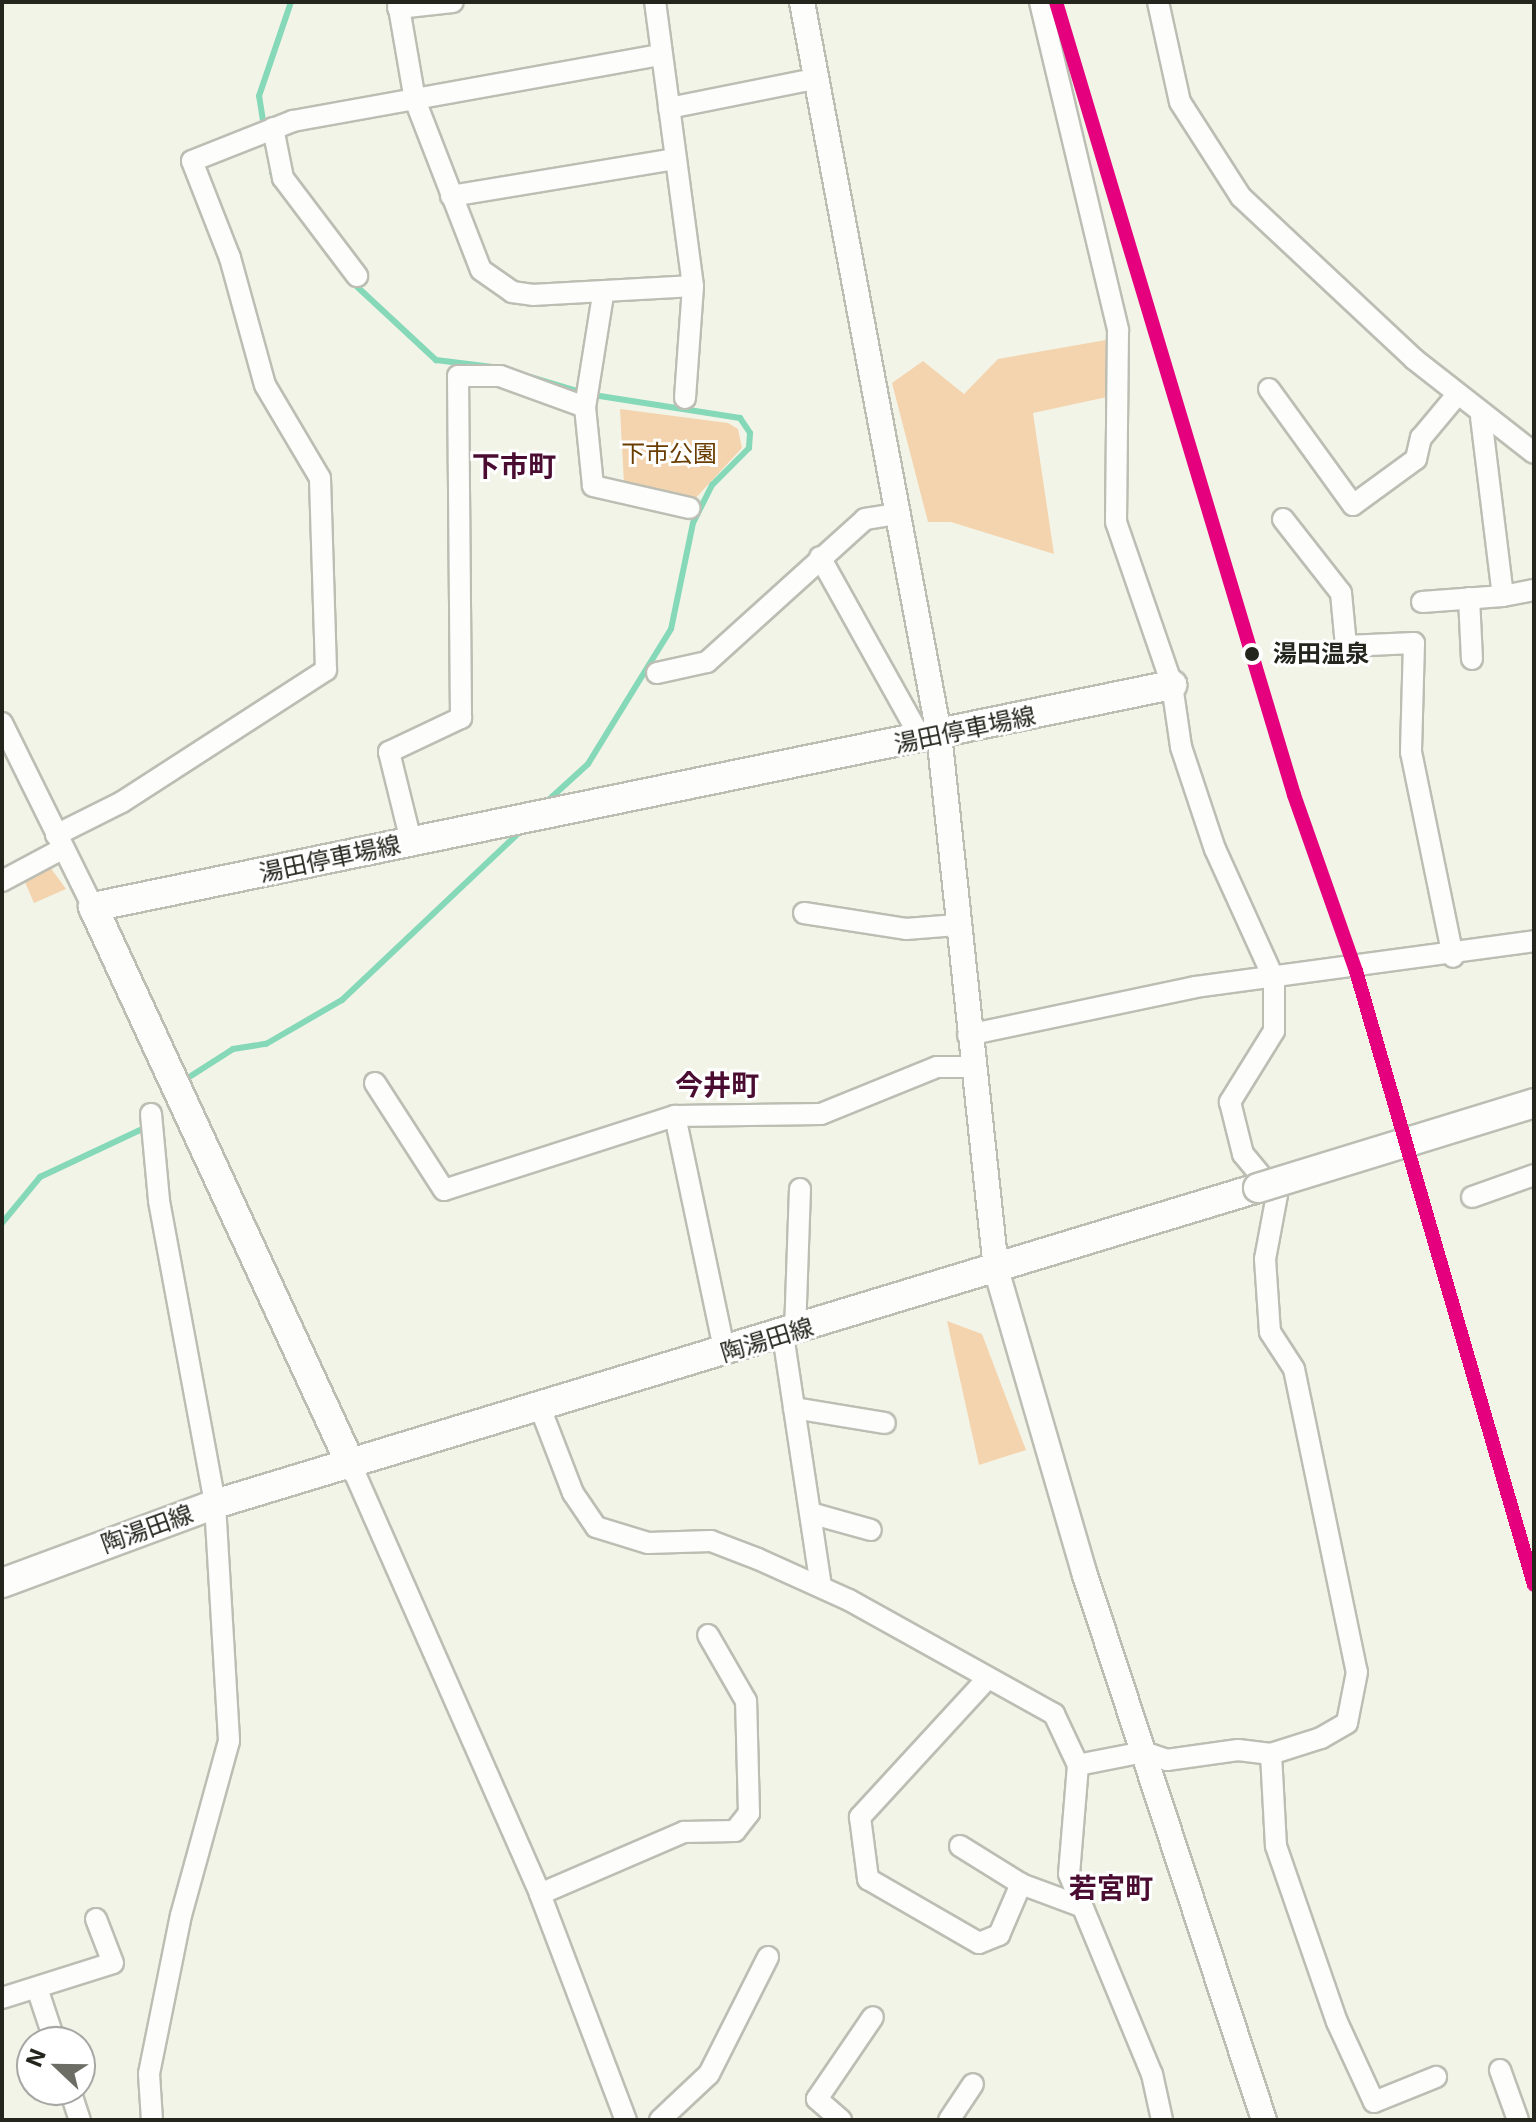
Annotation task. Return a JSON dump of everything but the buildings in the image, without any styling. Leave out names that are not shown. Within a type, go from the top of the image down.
[{"type":"main road","name":"湯田停車場線","points":[[93,907],[1172,685]]},
{"type":"main road","points":[[93,907],[352,1467]]},
{"type":"main road","name":"陶湯田線","points":[[2,1583],[215,1504],[352,1467],[541,1410],[1534,1103]]},
{"type":"street","points":[[453,2],[398,5],[415,100],[481,270],[494,282],[533,295],[603,295],[693,286]]},
{"type":"street","points":[[655,2],[693,286],[685,398]]},
{"type":"street","points":[[802,2],[896,514],[957,925],[996,1269],[1144,1752],[1264,2120]]},
{"type":"street","points":[[1040,2],[1118,330],[1116,522],[1172,685],[1181,747],[1215,849],[1274,979],[1274,1031],[1230,1102],[1243,1154],[1277,1195],[1265,1259],[1270,1332],[1294,1369],[1357,1672],[1347,1723],[1271,1754],[1238,1750],[1167,1760],[1144,1752],[1078,1765]]},
{"type":"street","points":[[1158,2],[1180,102],[1215,165],[1481,417],[1534,453]]},
{"type":"street","points":[[2,881],[326,670],[320,478],[265,385],[230,258],[192,161],[273,128],[660,55]]},
{"type":"street","points":[[669,108],[814,79]]},
{"type":"street","points":[[273,128],[283,178],[357,276]]},
{"type":"street","points":[[451,196],[675,159]]},
{"type":"street","points":[[603,295],[585,407],[593,486],[690,508]]},
{"type":"street","points":[[411,841],[389,752],[461,718],[458,376],[500,376],[585,407]]},
{"type":"street","points":[[1269,389],[1353,505],[1416,459],[1421,438],[1457,395]]},
{"type":"street","points":[[1481,417],[1503,596]]},
{"type":"street","points":[[657,673],[707,662],[865,519],[896,514]]},
{"type":"street","points":[[1283,519],[1341,593],[1346,646],[1414,643],[1411,752],[1453,957]]},
{"type":"street","points":[[820,557],[930,737]]},
{"type":"street","points":[[1422,602],[1503,596],[1534,590]]},
{"type":"street","points":[[1469,598],[1472,659]]},
{"type":"street","points":[[2,723],[93,907]]},
{"type":"street","points":[[804,913],[906,929],[957,925]]},
{"type":"street","points":[[968,1035],[1195,987],[1453,957],[1534,941]]},
{"type":"street","points":[[375,1083],[444,1190],[675,1116],[821,1114],[937,1067],[972,1067]]},
{"type":"street","points":[[151,1114],[159,1201],[215,1504],[229,1741],[181,1915],[149,2074],[152,2120]]},
{"type":"street","points":[[675,1116],[725,1353]]},
{"type":"street","points":[[1472,1197],[1534,1175]]},
{"type":"street","points":[[800,1189],[789,1333],[794,1408],[821,1586]]},
{"type":"street","points":[[794,1408],[885,1423]]},
{"type":"street","points":[[541,1410],[573,1493],[596,1527],[648,1543],[711,1541],[821,1586],[1054,1714],[1078,1765],[1069,1874],[1152,2074],[1162,2120]]},
{"type":"street","points":[[352,1467],[540,1894],[626,2120]]},
{"type":"street","points":[[810,1513],[871,1530]]},
{"type":"street","points":[[540,1894],[684,1832],[735,1831],[749,1813],[746,1701],[708,1635]]},
{"type":"street","points":[[987,1679],[860,1817],[868,1879],[979,1943],[999,1935],[1021,1884]]},
{"type":"street","points":[[1271,1754],[1276,1846],[1337,2022],[1374,2102],[1436,2077]]},
{"type":"street","points":[[960,1846],[1021,1884],[1080,1906]]},
{"type":"street","points":[[2,1998],[113,1963],[96,1919]]},
{"type":"street","points":[[660,2120],[709,2074],[768,1957]]},
{"type":"street","points":[[37,1988],[50,2026]]},
{"type":"street","points":[[841,2120],[817,2099],[873,2017]]},
{"type":"street","points":[[1500,2070],[1518,2120]]},
{"type":"street","points":[[949,2120],[973,2084]]},
{"type":"green space","points":[[1106,340],[1107,397],[1033,413],[1054,554],[951,522],[928,522],[892,383],[923,361],[964,394],[998,359]]},
{"type":"green space","name":"下市公園","points":[[620,409],[728,423],[738,429],[742,448],[692,502],[624,484]]},
{"type":"green space","points":[[50,867],[66,889],[34,903],[24,880]]},
{"type":"green space","points":[[947,1321],[982,1334],[1026,1450],[979,1465]]},
{"type":"waterway","points":[[264,127],[259,96],[291,2]]},
{"type":"waterway","points":[[272,173],[329,255]]},
{"type":"waterway","points":[[352,282],[436,360],[493,367]]},
{"type":"waterway","points":[[531,377],[587,394],[740,418],[750,433],[749,448],[712,485],[693,523],[671,629],[588,764],[544,804]]},
{"type":"waterway","points":[[183,1081],[233,1049],[266,1044],[342,1000],[524,828]]},
{"type":"waterway","points":[[2,1223],[40,1177],[140,1130]]},
{"type":"transit line","points":[[1056,2],[1294,795],[1356,971],[1534,1585]]},
{"type":"place","name":"湯田温泉","points":[[1252,654]]},
{"type":"district","name":"下市町","points":[[514,466]]},
{"type":"district","name":"今井町","points":[[717,1085]]},
{"type":"district","name":"若宮町","points":[[1111,1888]]}]
